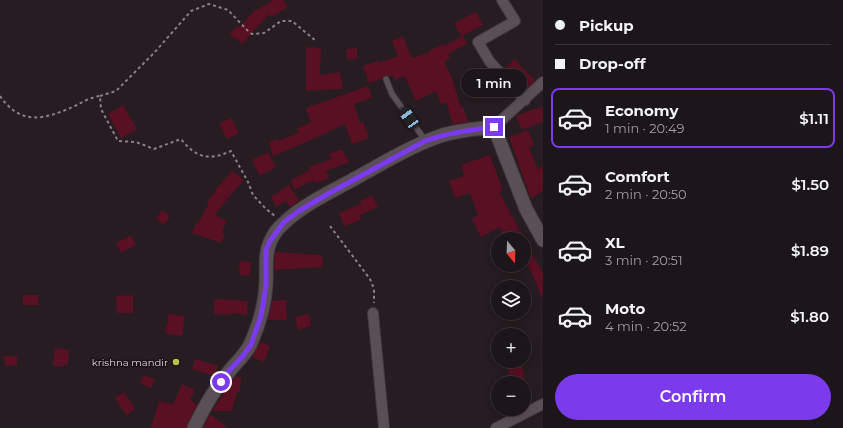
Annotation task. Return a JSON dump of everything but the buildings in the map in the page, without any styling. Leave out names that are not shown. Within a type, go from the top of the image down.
[{"type":"street","points":[[502,0],[515,21],[478,42],[490,62],[525,100]]},
{"type":"street","points":[[194,428],[215,390],[227,373],[251,345],[261,316],[266,286],[266,250],[270,241],[284,222],[326,195],[425,141],[458,131],[494,127],[543,82]]},
{"type":"street","points":[[494,127],[526,209],[543,240]]},
{"type":"street","points":[[373,314],[384,428]]},
{"type":"street","points":[[496,428],[543,404]]},
{"type":"lane","points":[[386,79],[392,94],[425,141]]},
{"type":"path","points":[[0,96],[16,112],[28,117],[44,118],[116,91],[154,53],[191,11],[209,4],[228,10],[252,34],[264,33],[281,21],[292,21],[316,41]]},
{"type":"path","points":[[100,96],[101,109],[118,141],[136,142],[154,149],[181,139],[188,148],[196,154],[208,157],[225,154],[231,151],[248,182],[253,195],[266,209],[284,222]]},
{"type":"path","points":[[330,226],[372,284],[374,289],[373,314]]},
{"type":"place","name":"krishna mandir","points":[[176,362]]},
{"type":"route","points":[[221,382],[251,345],[261,316],[266,286],[266,250],[270,241],[284,222],[326,195],[425,141],[458,131],[494,127]]}]
